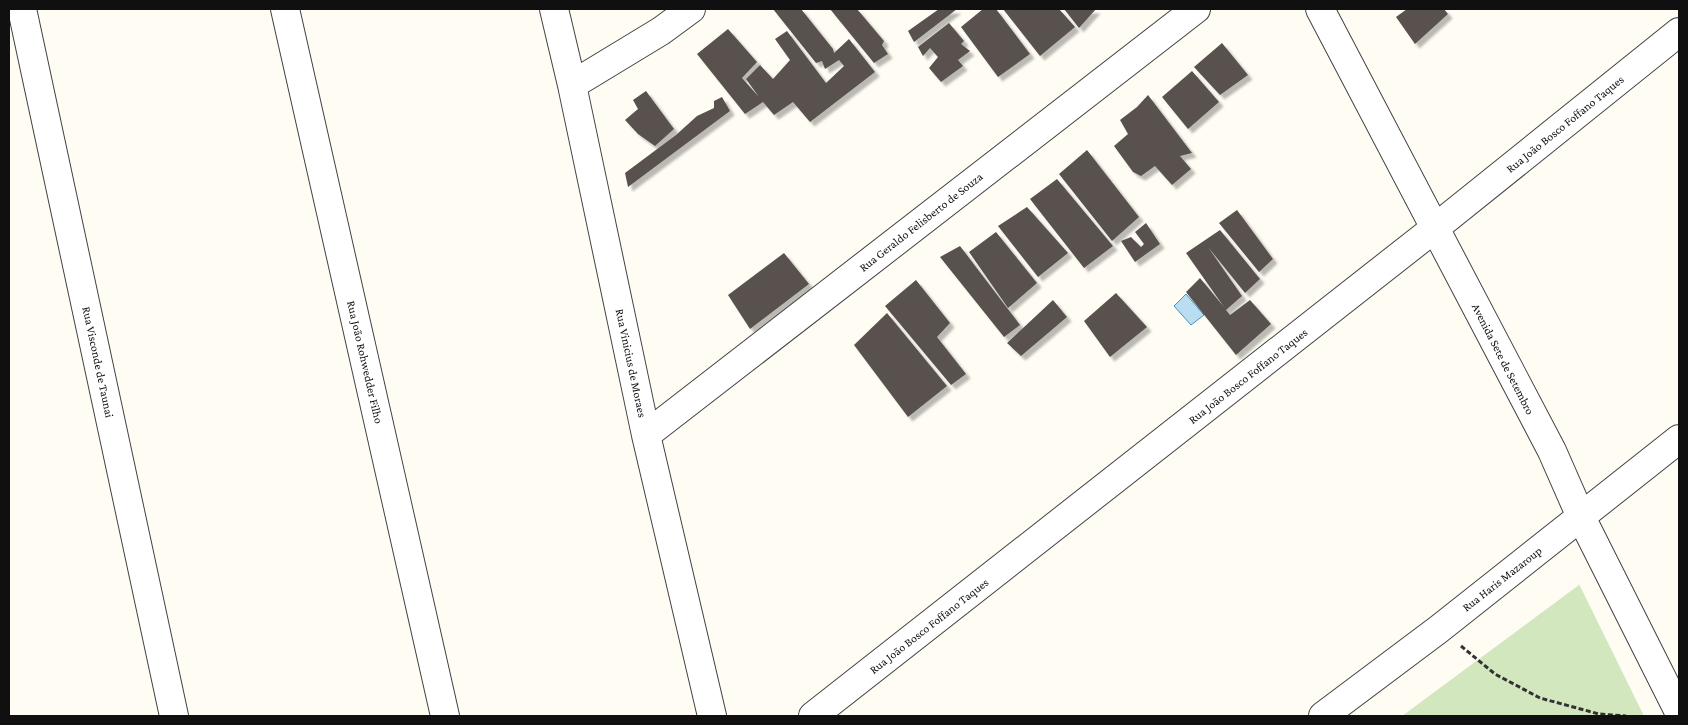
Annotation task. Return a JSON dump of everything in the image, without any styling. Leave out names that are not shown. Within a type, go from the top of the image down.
[{"type":"street","name":"Rua Visconde de Taunai","points":[[22,9],[174,716]]},
{"type":"street","name":"Rua João Rohwedder Filho","points":[[285,9],[445,716]]},
{"type":"street","name":"Rua Vinicius de Moraes","points":[[554,9],[572,85],[646,435],[712,716]]},
{"type":"street","points":[[572,85],[662,31],[691,9]]},
{"type":"street","name":"Rua Geraldo Felisberto de Souza","points":[[646,435],[1196,9]]},
{"type":"street","name":"Avenida Sete de Setembro","points":[[1320,9],[1552,451],[1582,518],[1679,712]]},
{"type":"street","name":"Rua João Bosco Foffano Taques","points":[[814,716],[1435,228],[1679,32]]},
{"type":"street","name":"Rua Haris Mazaroup","points":[[1323,716],[1582,518],[1679,439]]},
{"type":"path","points":[[1440,628],[1495,674],[1540,698],[1599,714],[1626,716]]},
{"type":"green space","points":[[1579,585],[1644,716],[1402,716]]},
{"type":"water","points":[[1186,294],[1204,315],[1191,325],[1174,306]]},
{"type":"building","points":[[773,9],[801,9],[833,49],[834,53],[849,39],[875,72],[810,122],[793,102],[774,115],[763,102],[745,114],[697,54],[728,29],[757,62],[742,78],[759,97],[746,79],[760,65],[773,79],[790,60],[775,39],[787,31],[826,83],[844,66],[839,60],[825,69],[822,61],[816,63]]},
{"type":"building","points":[[830,9],[857,9],[884,41],[882,45],[888,54],[874,63]]},
{"type":"building","points":[[939,9],[957,9],[914,42],[908,31]]},
{"type":"building","points":[[983,9],[996,9],[1030,54],[998,77],[961,27]]},
{"type":"building","points":[[1003,9],[1059,9],[1075,27],[1040,56]]},
{"type":"building","points":[[1064,9],[1096,9],[1079,28]]},
{"type":"building","points":[[1407,9],[1444,9],[1448,14],[1415,44],[1396,17]]},
{"type":"building","points":[[949,23],[964,41],[961,44],[970,51],[958,60],[963,66],[941,82],[929,68],[938,57],[930,48],[923,56],[918,47]]},
{"type":"building","points":[[1222,43],[1248,75],[1220,95],[1194,67]]},
{"type":"building","points":[[1192,71],[1219,102],[1188,129],[1162,97]]},
{"type":"building","points":[[646,91],[674,129],[655,146],[638,134],[625,120],[638,109],[633,100]]},
{"type":"building","points":[[1148,95],[1192,153],[1180,156],[1191,169],[1172,185],[1155,166],[1141,176],[1133,172],[1114,146],[1128,134],[1120,120],[1137,107]]},
{"type":"building","points":[[722,97],[730,111],[628,187],[625,173],[676,135],[697,116],[714,108],[714,101]]},
{"type":"building","points":[[1087,150],[1139,217],[1112,241],[1059,174]]},
{"type":"building","points":[[1057,179],[1113,246],[1084,268],[1030,199]]},
{"type":"building","points":[[1027,207],[1068,253],[1038,277],[998,226]]},
{"type":"building","points":[[1237,210],[1273,259],[1259,272],[1219,223]]},
{"type":"building","points":[[1146,223],[1160,244],[1135,262],[1121,241],[1131,237],[1141,247],[1144,244],[1135,232]]},
{"type":"building","points":[[1220,230],[1260,279],[1245,293],[1208,247],[1242,296],[1226,310],[1230,315],[1250,300],[1271,324],[1236,355],[1186,292],[1200,278],[1224,307],[1186,253]]},
{"type":"building","points":[[996,232],[1037,283],[1008,308],[969,252]]},
{"type":"building","points":[[960,246],[1020,325],[1004,337],[940,257]]},
{"type":"building","points":[[784,253],[809,284],[750,329],[728,295]]},
{"type":"building","points":[[916,280],[950,323],[937,337],[966,374],[951,385],[885,306]]},
{"type":"building","points":[[1116,293],[1147,327],[1110,357],[1084,321]]},
{"type":"building","points":[[1053,300],[1067,317],[1021,356],[1007,343]]},
{"type":"building","points":[[887,313],[947,386],[908,417],[854,345]]}]
